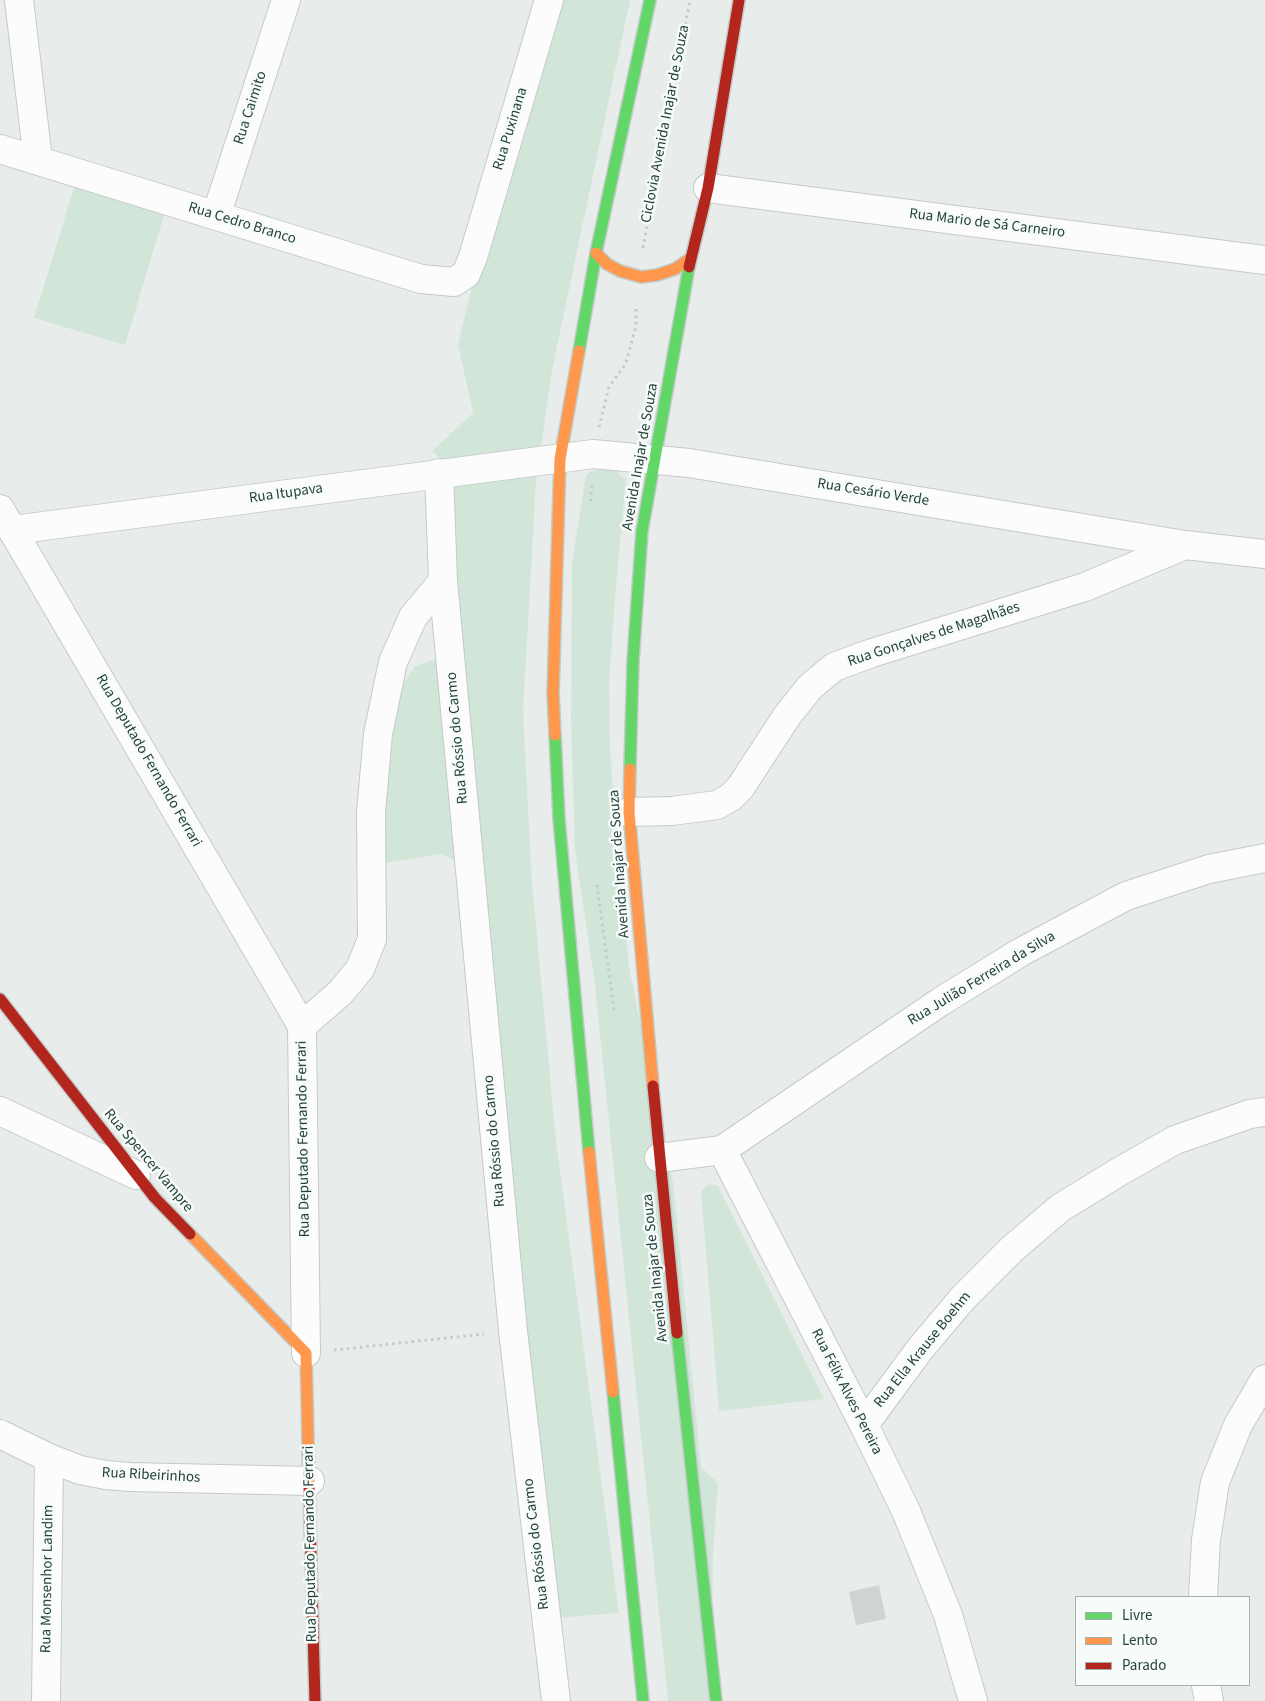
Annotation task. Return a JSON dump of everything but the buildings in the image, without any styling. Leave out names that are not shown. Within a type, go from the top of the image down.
[{"type":"main road","points":[[643,1701],[580,1060],[560,820],[553,694],[560,459],[596,253],[650,0]]},
{"type":"main road","name":"Avenida Inajar de Souza","points":[[716,1701],[660,1158],[629,812],[633,661],[642,540],[691,258],[708,188],[739,0]]},
{"type":"main road","points":[[596,253],[614,268],[641,277],[657,275],[675,269],[691,258]]},
{"type":"main road","name":"Rua Spencer Vampre","points":[[0,1000],[155,1198],[306,1353]]},
{"type":"main road","name":"Rua Deputado Fernando Ferrari","points":[[306,1353],[315,1701]]},
{"type":"street","points":[[19,0],[38,160]]},
{"type":"street","name":"Rua Caimito","points":[[216,216],[286,0]]},
{"type":"street","name":"Rua Puxinana","points":[[472,258],[549,0]]},
{"type":"street","name":"Rua Cedro Branco","points":[[0,149],[421,279],[454,282],[466,274],[472,258]]},
{"type":"street","name":"Rua Mario de Sá Carneiro","points":[[708,188],[1265,260]]},
{"type":"street","name":"Rua Cesário Verde","points":[[560,459],[593,454],[699,465],[1185,545]]},
{"type":"street","name":"Rua Itupava","points":[[6,519],[560,459]]},
{"type":"street","name":"Rua Róssio do Carmo","points":[[439,473],[443,581],[513,1331],[556,1701]]},
{"type":"street","name":"Rua Deputado Fernando Ferrari","points":[[6,519],[302,1026],[306,1353]]},
{"type":"street","name":"Rua Gonçalves de Magalhães","points":[[629,812],[672,811],[718,805],[731,797],[740,788],[787,716],[810,687],[834,667],[872,653],[1085,587],[1185,545],[1265,554]]},
{"type":"street","points":[[302,1026],[340,993],[360,969],[372,939],[371,812],[378,734],[393,662],[413,617],[443,581]]},
{"type":"street","name":"Rua Julião Ferreira da Silva","points":[[722,1150],[940,1002],[1038,942],[1126,896],[1209,869],[1265,858]]},
{"type":"street","points":[[0,1111],[136,1175]]},
{"type":"street","name":"Rua Ella Krause Boehm","points":[[864,1424],[920,1348],[963,1298],[1012,1249],[1060,1208],[1175,1140],[1250,1114],[1265,1112]]},
{"type":"street","points":[[660,1158],[702,1151],[722,1150]]},
{"type":"street","name":"Rua Félix Alves Pereira","points":[[722,1150],[864,1424],[906,1511],[948,1615],[972,1701]]},
{"type":"street","points":[[1203,1596],[1206,1540],[1215,1482],[1238,1425],[1265,1379]]},
{"type":"street","name":"Rua Ribeirinhos","points":[[0,1434],[49,1458],[80,1470],[106,1475],[310,1481]]},
{"type":"street","name":"Rua Monsenhor Landim","points":[[46,1701],[49,1458]]},
{"type":"street","points":[[1206,1686],[1208,1701]]},
{"type":"path","name":"Ciclovia Avenida Inajar de Souza","points":[[643,248],[690,0]]},
{"type":"path","points":[[602,410],[608,387],[626,363],[636,326],[635,309]]},
{"type":"path","points":[[306,1353],[513,1331]]},
{"type":"green space","points":[[560,0],[630,0],[552,370],[536,482],[523,711],[532,883],[556,1141],[619,1613],[553,1618],[476,871],[441,854],[377,864],[394,698],[415,666],[445,656],[449,466],[432,451],[473,413],[458,344],[480,255]]},
{"type":"green space","points":[[77,178],[167,205],[125,345],[34,318]]},
{"type":"green space","points":[[609,469],[619,471],[619,475],[626,479],[609,683],[610,749],[617,847],[629,967],[673,1182],[701,1467],[718,1483],[713,1554],[711,1701],[668,1701],[595,985],[575,850],[571,719],[572,563],[586,475],[591,471]]},
{"type":"green space","points":[[709,1184],[718,1186],[824,1399],[719,1411],[701,1191]]},
{"type":"traffic: fast","points":[[579,351],[596,253],[650,0]]},
{"type":"traffic: fast","points":[[630,769],[633,661],[642,531],[689,267]]},
{"type":"traffic: fast","points":[[555,735],[559,819],[589,1152]]},
{"type":"traffic: fast","points":[[677,1333],[716,1701]]},
{"type":"traffic: fast","points":[[613,1392],[643,1701]]},
{"type":"traffic: slow","points":[[596,253],[607,264],[620,271],[641,277],[657,275],[675,269],[691,258]]},
{"type":"traffic: slow","points":[[555,735],[553,694],[560,459],[579,351]]},
{"type":"traffic: slow","points":[[630,769],[629,812],[653,1086]]},
{"type":"traffic: slow","points":[[589,1152],[613,1392]]},
{"type":"traffic: slow","points":[[190,1234],[306,1353],[309,1486]]},
{"type":"traffic: jam","points":[[689,267],[708,188],[739,0]]},
{"type":"traffic: jam","points":[[0,999],[155,1198],[190,1234]]},
{"type":"traffic: jam","points":[[653,1086],[677,1333]]},
{"type":"traffic: jam","points":[[309,1486],[315,1701]]}]
